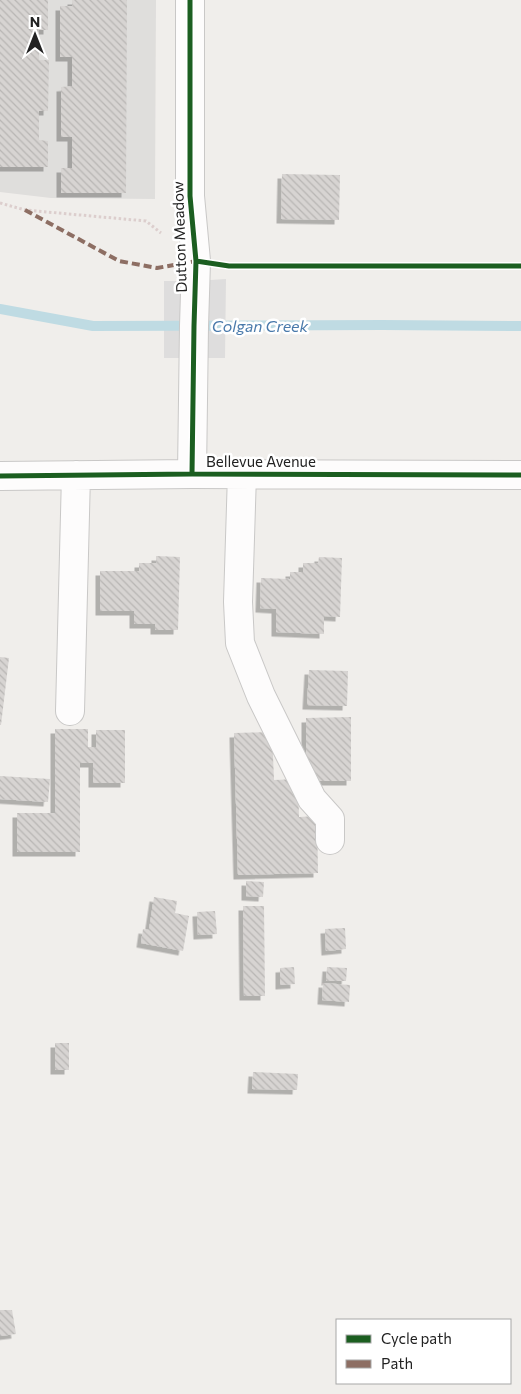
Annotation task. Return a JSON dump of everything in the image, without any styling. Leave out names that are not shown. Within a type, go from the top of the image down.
[{"type":"street","name":"Dutton Meadow","points":[[190,0],[190,196],[196,271],[192,474]]},
{"type":"street","name":"Bellevue Avenue","points":[[0,476],[192,474],[521,475]]},
{"type":"street","points":[[242,474],[238,602],[240,643],[261,696],[312,799],[330,819],[330,840]]},
{"type":"street","points":[[70,711],[76,475]]},
{"type":"path","points":[[0,203],[25,210],[146,221],[196,271]]},
{"type":"shaded area","points":[[0,0],[156,0],[155,199],[51,198],[0,192]]},
{"type":"pier","points":[[226,279],[225,358],[164,358],[164,281]]},
{"type":"building","points":[[0,0],[48,0],[48,30],[39,30],[39,60],[49,60],[48,111],[39,111],[39,140],[48,141],[48,167],[0,167]]},
{"type":"building","points":[[72,0],[127,0],[126,193],[61,193],[61,168],[72,168],[72,137],[61,137],[61,87],[72,86],[72,57],[60,57],[60,6],[72,6]]},
{"type":"building","points":[[282,174],[340,175],[339,220],[281,219]]},
{"type":"building","points":[[156,556],[180,557],[178,630],[155,630],[155,624],[134,624],[134,611],[100,611],[100,571],[139,571],[139,563],[156,563]]},
{"type":"building","points":[[319,557],[342,558],[340,617],[324,616],[324,634],[276,632],[276,609],[260,608],[261,578],[290,579],[290,572],[303,572],[303,563],[318,563]]},
{"type":"building","points":[[0,657],[9,658],[1,725],[0,725]]},
{"type":"building","points":[[309,670],[348,671],[347,706],[307,705]]},
{"type":"building","points":[[351,717],[351,781],[306,781],[306,718]]},
{"type":"building","points":[[55,729],[88,729],[88,747],[96,747],[96,730],[125,730],[125,783],[93,783],[93,763],[80,763],[80,852],[17,852],[17,813],[55,813]]},
{"type":"building","points":[[272,732],[274,780],[298,779],[299,817],[317,816],[318,873],[238,875],[234,733]]},
{"type":"building","points":[[0,776],[50,779],[48,802],[0,799]]},
{"type":"building","points":[[246,881],[264,882],[263,897],[246,896]]},
{"type":"building","points":[[154,897],[177,901],[175,913],[189,916],[183,951],[141,943],[143,929],[149,930]]},
{"type":"building","points":[[243,906],[264,906],[265,996],[244,996]]},
{"type":"building","points":[[215,911],[217,934],[198,935],[197,912]]},
{"type":"building","points":[[345,928],[346,949],[326,951],[325,929]]},
{"type":"building","points":[[294,967],[295,984],[280,985],[280,968]]},
{"type":"building","points":[[327,967],[347,968],[346,981],[326,981]]},
{"type":"building","points":[[323,983],[350,985],[349,1002],[322,1000]]},
{"type":"building","points":[[55,1043],[69,1043],[69,1070],[55,1070]]},
{"type":"building","points":[[253,1072],[298,1074],[297,1090],[252,1089]]},
{"type":"building","points":[[0,1310],[12,1310],[16,1334],[0,1336]]},
{"type":"waterway","name":"Colgan Creek","points":[[0,309],[93,326],[521,326]]},
{"type":"marked path","points":[[25,210],[119,261],[157,268],[196,261]]},
{"type":"cycle path","points":[[190,0],[190,196],[196,261],[192,474]]},
{"type":"cycle path","points":[[196,261],[229,266],[521,266]]},
{"type":"cycle path","points":[[0,476],[192,474],[521,475]]}]
